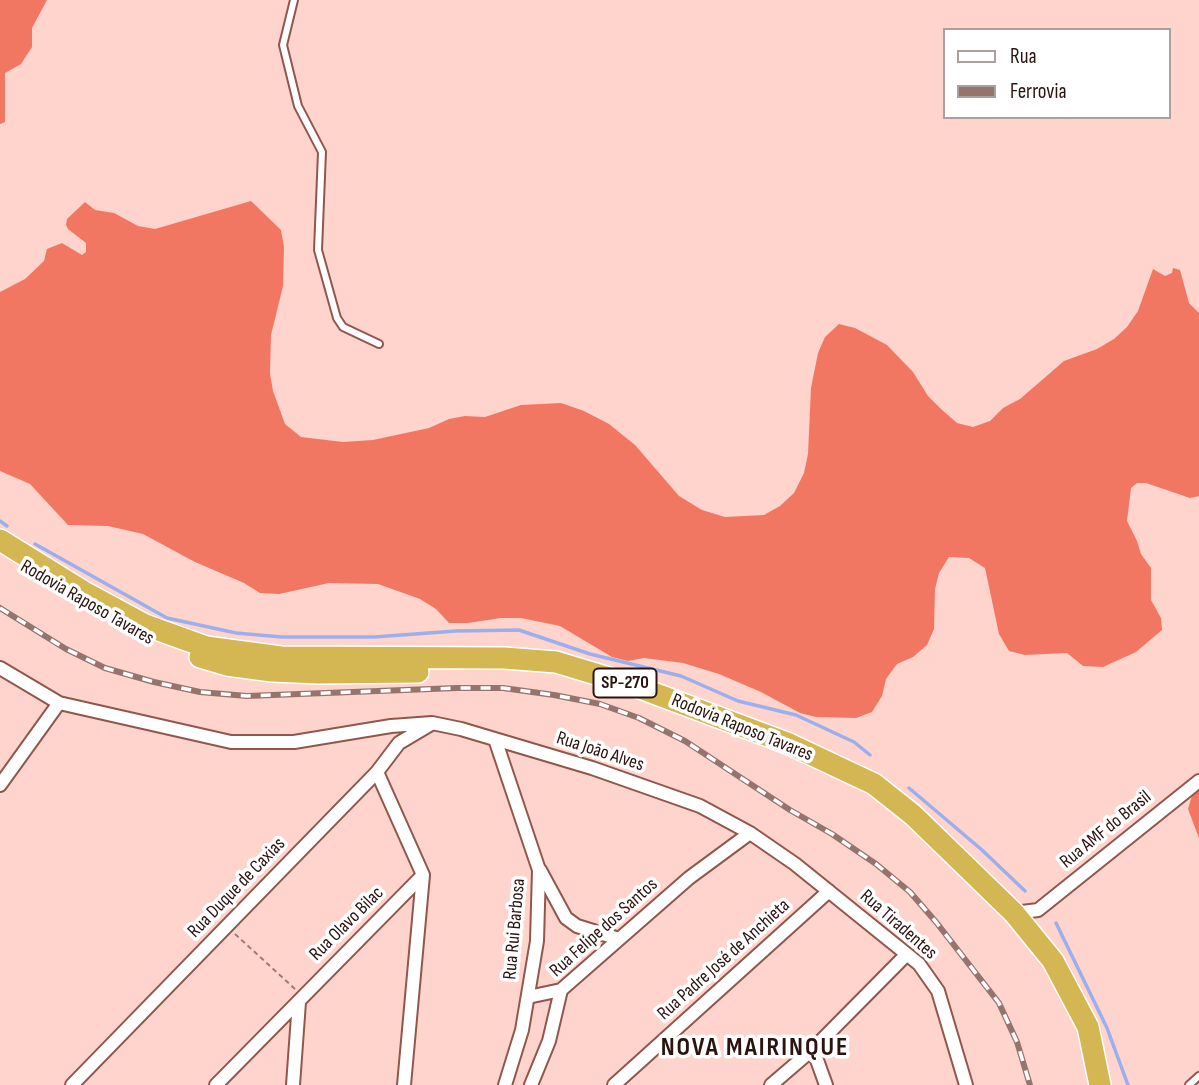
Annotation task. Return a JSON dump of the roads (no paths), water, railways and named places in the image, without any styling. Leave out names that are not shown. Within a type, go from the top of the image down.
[{"type":"highway","name":"Rodovia Raposo Tavares","points":[[0,540],[84,592],[145,625],[206,647],[281,657],[504,658],[556,662],[632,685],[787,743],[874,784],[913,815],[1035,936],[1053,961],[1088,1027],[1100,1085]]},
{"type":"highway","name":"Rodovia Raposo Tavares","points":[[0,553],[83,604],[163,646],[228,665],[319,673],[555,672],[633,696],[794,760],[829,777],[882,805],[1006,922],[1039,959],[1074,1023],[1088,1085]]},
{"type":"street","name":"Rua João Alves","points":[[0,668],[60,703],[231,742],[294,741],[391,726],[432,723],[592,768],[700,806],[750,833]]},
{"type":"street","points":[[0,785],[60,703]]},
{"type":"street","name":"Rua Duque de Caxias","points":[[72,1085],[377,772],[399,743],[432,723]]},
{"type":"street","name":"Rua Rui Barbosa","points":[[495,739],[540,870],[537,941],[528,997],[522,1030],[505,1085]]},
{"type":"street","points":[[377,772],[423,875],[404,1085]]},
{"type":"street","name":"Rua AMF do Brasil","points":[[1014,914],[1038,910],[1199,780]]},
{"type":"street","name":"Rua Tiradentes","points":[[750,833],[829,891],[919,964],[938,991],[966,1085]]},
{"type":"street","name":"Rua Felipe dos Santos","points":[[531,1085],[549,1041],[561,990],[697,871],[750,833]]},
{"type":"street","points":[[540,870],[566,918],[577,926],[619,939]]},
{"type":"street","name":"Rua Olavo Bilac","points":[[216,1085],[423,875]]},
{"type":"street","name":"Rua Padre José de Anchieta","points":[[614,1085],[829,891]]},
{"type":"street","points":[[1035,936],[1038,910]]},
{"type":"street","points":[[771,1085],[813,1049],[907,954]]},
{"type":"street","points":[[528,997],[561,990]]},
{"type":"street","points":[[293,1085],[299,1002]]},
{"type":"street","points":[[813,1049],[827,1085]]},
{"type":"lane","points":[[294,0],[283,45],[298,106],[322,152],[318,250],[337,318],[343,327],[379,344]]},
{"type":"lane","points":[[1188,1085],[1199,1076]]},
{"type":"waterway","points":[[0,521],[7,526]]},
{"type":"waterway","points":[[35,544],[167,618],[236,633],[282,637],[374,637],[519,630],[590,654],[681,676],[738,701],[796,715],[854,742],[870,755]]},
{"type":"waterway","points":[[909,788],[982,850],[1025,891]]},
{"type":"waterway","points":[[1056,923],[1107,1028],[1128,1085]]},
{"type":"railway","points":[[0,608],[66,649],[105,668],[200,692],[247,696],[503,688],[600,704],[639,718],[685,741],[790,810],[832,834],[876,864],[910,892],[999,1003],[1017,1042],[1030,1085]]},
{"type":"district","name":"NOVA MAIRINQUE","points":[[755,1048]]}]
